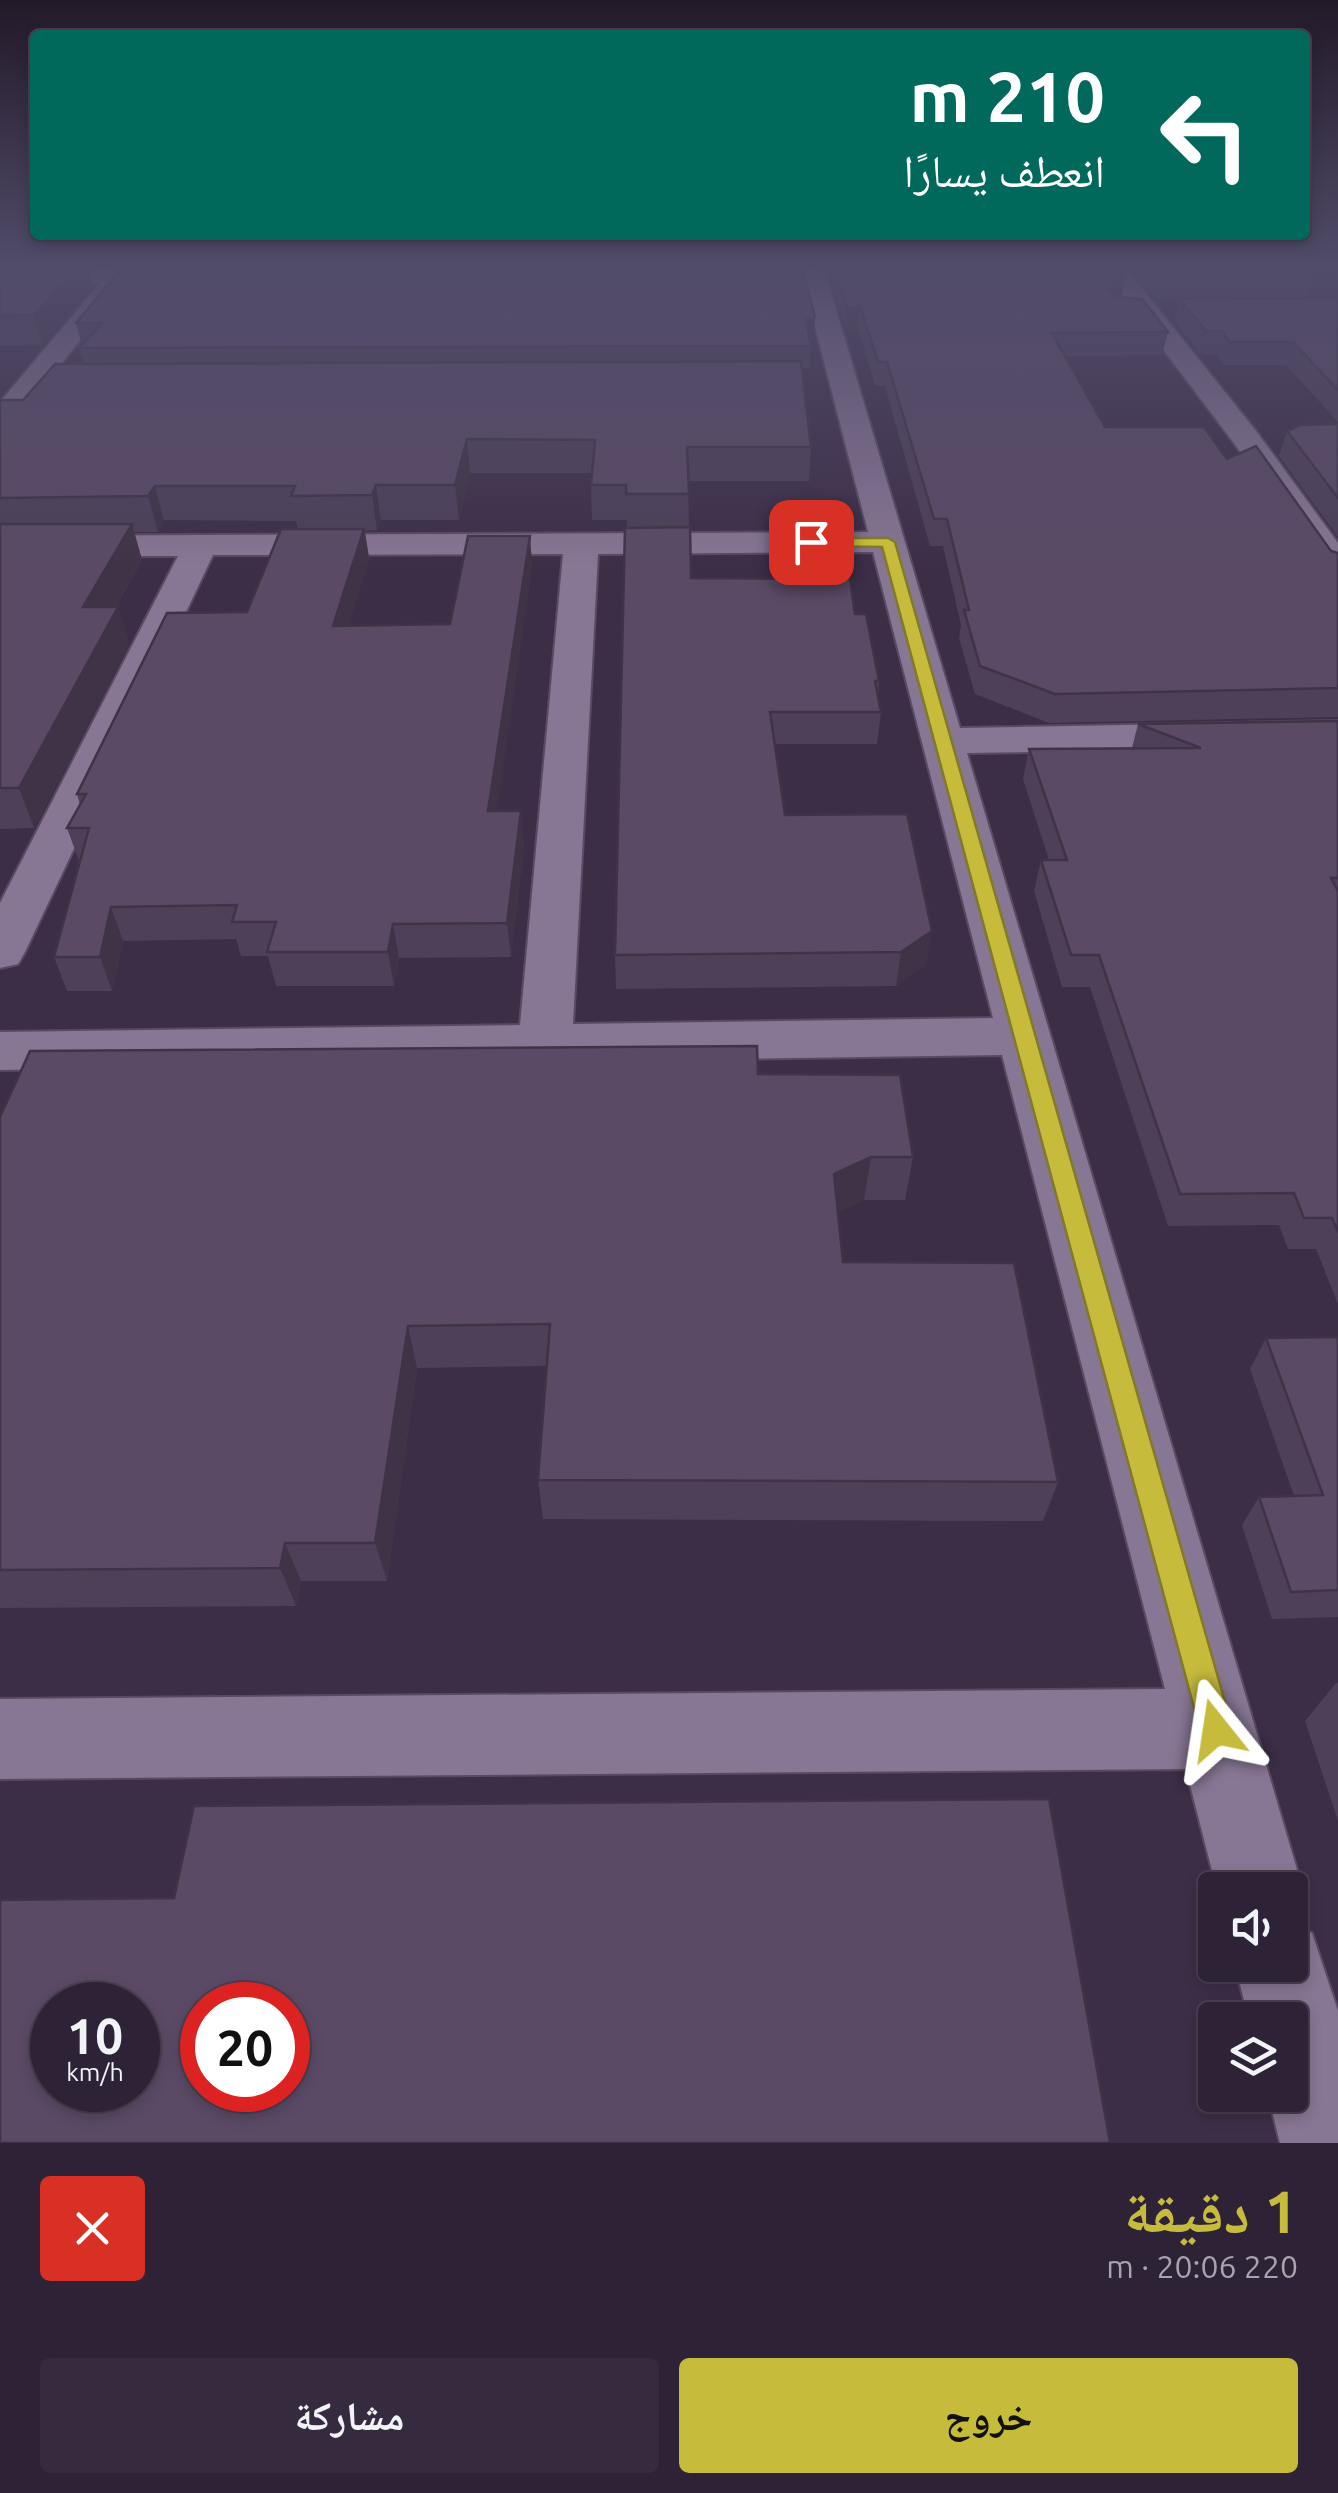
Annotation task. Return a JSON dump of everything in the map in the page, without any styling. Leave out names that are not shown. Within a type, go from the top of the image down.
[{"type":"lane","points":[[0,421],[46,366]]},
{"type":"lane","points":[[830,366],[888,542],[1255,1872]]},
{"type":"lane","points":[[1188,366],[1338,568]]},
{"type":"lane","points":[[32,383],[150,382]]},
{"type":"lane","points":[[1244,438],[1282,437]]},
{"type":"lane","points":[[0,546],[888,542]]},
{"type":"lane","points":[[545,1043],[581,544]]},
{"type":"lane","points":[[0,952],[201,545]]},
{"type":"lane","points":[[942,740],[1338,734]]},
{"type":"lane","points":[[0,1051],[1024,1036]]},
{"type":"lane","points":[[0,1739],[1216,1730]]},
{"type":"lane","points":[[1285,1982],[1328,2143]]},
{"type":"building","points":[[53,366],[802,366],[811,447],[687,447],[689,494],[626,494],[626,485],[591,485],[595,440],[467,439],[455,485],[376,485],[372,495],[291,496],[295,486],[155,486],[148,496],[0,498],[0,400],[23,400]]},
{"type":"building","points":[[888,366],[1071,366],[1105,427],[1204,427],[1227,459],[1256,446],[1331,551],[1338,553],[1338,688],[1055,694],[980,666],[964,610],[969,610],[947,519],[934,519]]},
{"type":"building","points":[[1316,366],[1338,366],[1338,390]]},
{"type":"building","points":[[1338,424],[1338,498],[1287,431],[1301,425]]},
{"type":"building","points":[[0,524],[132,524],[83,607],[118,607],[19,788],[0,788]]},
{"type":"building","points":[[690,527],[691,578],[850,579],[855,614],[866,614],[881,712],[770,712],[785,815],[907,814],[932,931],[901,952],[615,955],[625,528]]},
{"type":"building","points":[[281,529],[364,529],[333,626],[450,624],[468,536],[530,536],[488,811],[521,811],[507,923],[393,924],[388,952],[267,952],[276,922],[232,922],[237,905],[111,907],[100,957],[54,957],[89,828],[67,828],[86,794],[77,794],[167,613],[247,612]]},
{"type":"building","points":[[1338,721],[1338,878],[1331,878],[1338,891],[1338,1232],[1332,1218],[1304,1218],[1294,1193],[1180,1194],[1099,955],[1071,955],[1041,860],[1067,860],[1029,749],[1201,748],[1138,724]]},
{"type":"building","points":[[757,1046],[758,1074],[900,1075],[913,1157],[871,1157],[834,1174],[843,1262],[1014,1263],[1058,1482],[538,1480],[550,1324],[408,1326],[375,1543],[285,1543],[280,1568],[0,1570],[0,1117],[30,1051]]},
{"type":"building","points":[[1338,1337],[1338,1590],[1291,1592],[1259,1497],[1323,1495],[1266,1338]]},
{"type":"building","points":[[1049,1799],[1110,2143],[0,2143],[0,1900],[174,1898],[194,1806]]},
{"type":"route","points":[[811,542],[888,542],[1216,1730]]}]
